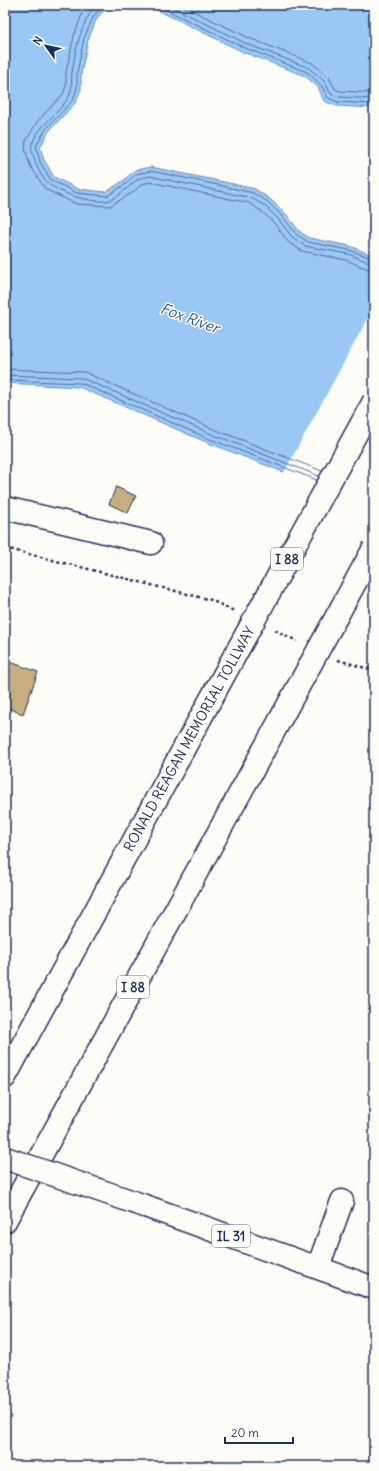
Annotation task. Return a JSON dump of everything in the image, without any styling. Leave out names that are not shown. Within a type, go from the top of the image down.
[{"type":"main road","name":"RONALD REAGAN MEMORIAL TOLLWAY","points":[[5,1078],[200,717],[374,401]]},
{"type":"main road","points":[[5,508],[151,543]]},
{"type":"main road","name":"I 88","points":[[5,1221],[374,548]]},
{"type":"main road","name":"IL 31","points":[[5,1158],[145,1206],[374,1288]]},
{"type":"main road","points":[[318,1267],[342,1201]]},
{"type":"path","points":[[5,548],[211,600],[239,614]]},
{"type":"path","points":[[268,627],[304,644]]},
{"type":"path","points":[[332,657],[369,669],[374,669]]},
{"type":"water","name":"Fox River","points":[[5,5],[109,5],[97,18],[88,40],[81,74],[81,89],[76,102],[49,131],[40,147],[44,160],[54,177],[78,189],[106,192],[123,181],[135,170],[151,167],[255,189],[270,199],[286,214],[299,231],[309,238],[350,246],[374,256],[374,507],[206,442],[79,387],[5,383]]},
{"type":"water","points":[[147,5],[374,5],[374,108],[337,106],[324,101],[318,87],[305,76],[243,52]]},
{"type":"pier","points":[[374,307],[374,509],[283,474]]},
{"type":"building","points":[[116,487],[136,496],[128,513],[109,504]]},
{"type":"building","points":[[5,660],[38,672],[23,714],[5,707]]}]
